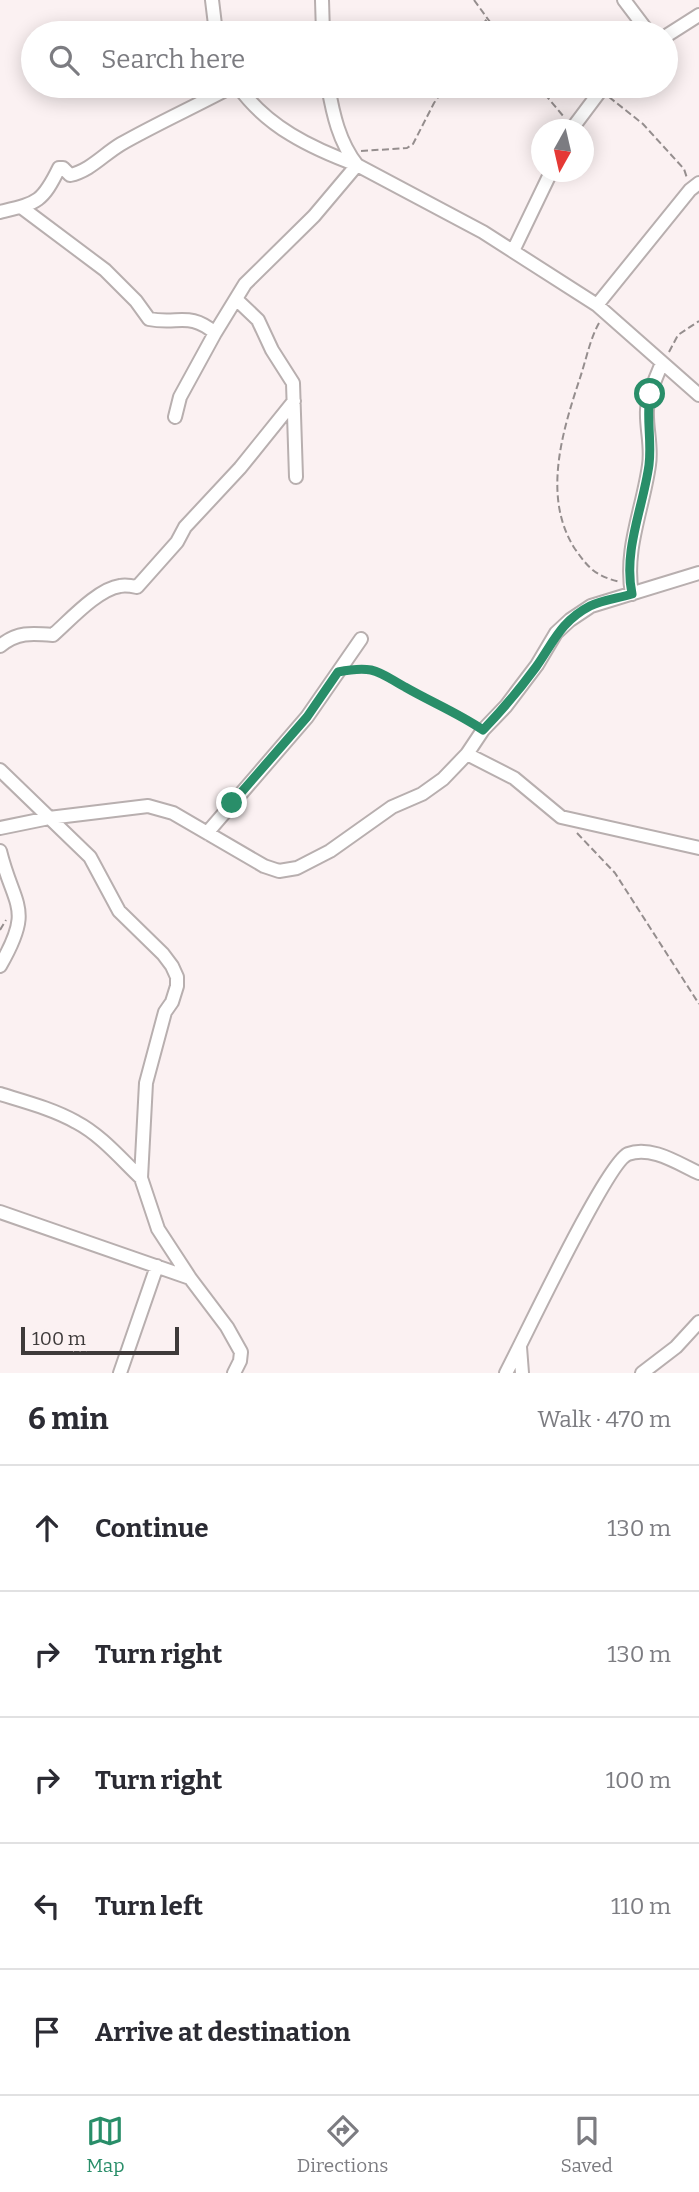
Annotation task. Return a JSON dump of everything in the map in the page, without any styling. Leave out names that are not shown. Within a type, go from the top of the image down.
[{"type":"street","points":[[212,0],[215,21]]},
{"type":"street","points":[[322,0],[323,21]]},
{"type":"street","points":[[625,0],[640,21]]},
{"type":"street","points":[[678,28],[699,15]]},
{"type":"street","points":[[0,212],[34,203],[46,193],[59,169],[63,168],[70,175],[81,173],[115,147],[209,98]]},
{"type":"street","points":[[246,98],[286,133],[318,151],[357,165],[405,189],[513,251],[601,309],[699,395]]},
{"type":"street","points":[[330,98],[346,151],[357,165]]},
{"type":"street","points":[[579,119],[594,98]]},
{"type":"street","points":[[175,417],[180,397],[245,285],[314,216],[357,165]]},
{"type":"street","points":[[513,251],[546,182]]},
{"type":"street","points":[[601,309],[695,186]]},
{"type":"street","points":[[21,207],[105,270],[136,301],[149,319],[164,322],[196,320],[215,333]]},
{"type":"street","points":[[236,299],[258,320],[293,383],[296,477]]},
{"type":"street","points":[[631,589],[628,575],[651,445],[647,411],[650,394],[662,363]]},
{"type":"street","points":[[0,646],[12,637],[24,633],[53,635],[88,603],[106,592],[120,586],[137,587],[294,401]]},
{"type":"street","points":[[0,828],[49,818],[148,806],[173,813],[264,866],[279,871],[297,869],[330,852],[392,807],[422,794],[443,779],[506,706],[556,634],[570,620],[591,606],[631,589],[699,573]]},
{"type":"street","points":[[207,833],[307,717],[361,639]]},
{"type":"street","points":[[467,754],[514,778],[561,817],[699,848]]},
{"type":"street","points":[[0,770],[90,858],[119,911],[163,954],[177,977],[177,986],[165,1012],[146,1083],[141,1178],[158,1229],[227,1327],[241,1352],[234,1373]]},
{"type":"street","points":[[0,851],[20,907],[20,919],[10,948],[0,966]]},
{"type":"street","points":[[0,1094],[78,1122],[106,1143],[141,1178]]},
{"type":"street","points":[[506,1373],[573,1240],[615,1166],[626,1154],[642,1150],[699,1173]]},
{"type":"street","points":[[0,1212],[190,1278]]},
{"type":"street","points":[[120,1373],[157,1266]]},
{"type":"street","points":[[642,1373],[677,1347],[699,1322]]},
{"type":"street","points":[[520,1346],[522,1373]]},
{"type":"path","points":[[474,0],[490,21]]},
{"type":"path","points":[[485,21],[488,18]]},
{"type":"path","points":[[346,151],[407,148],[413,144],[438,98]]},
{"type":"path","points":[[548,98],[565,119]]},
{"type":"path","points":[[613,98],[643,124],[684,169],[695,186]]},
{"type":"path","points":[[601,309],[569,411],[558,463],[557,505],[566,535],[587,568],[631,589]]},
{"type":"path","points":[[662,363],[678,335],[699,321]]},
{"type":"path","points":[[338,672],[350,669],[368,670],[386,675],[483,730]]},
{"type":"path","points":[[576,832],[615,873],[699,1004]]},
{"type":"route","points":[[232,803],[307,717],[338,672],[350,669],[368,670],[386,675],[483,730],[506,706],[556,634],[570,620],[591,606],[632,594],[628,575],[649,466],[651,445],[647,411],[650,394]]}]
